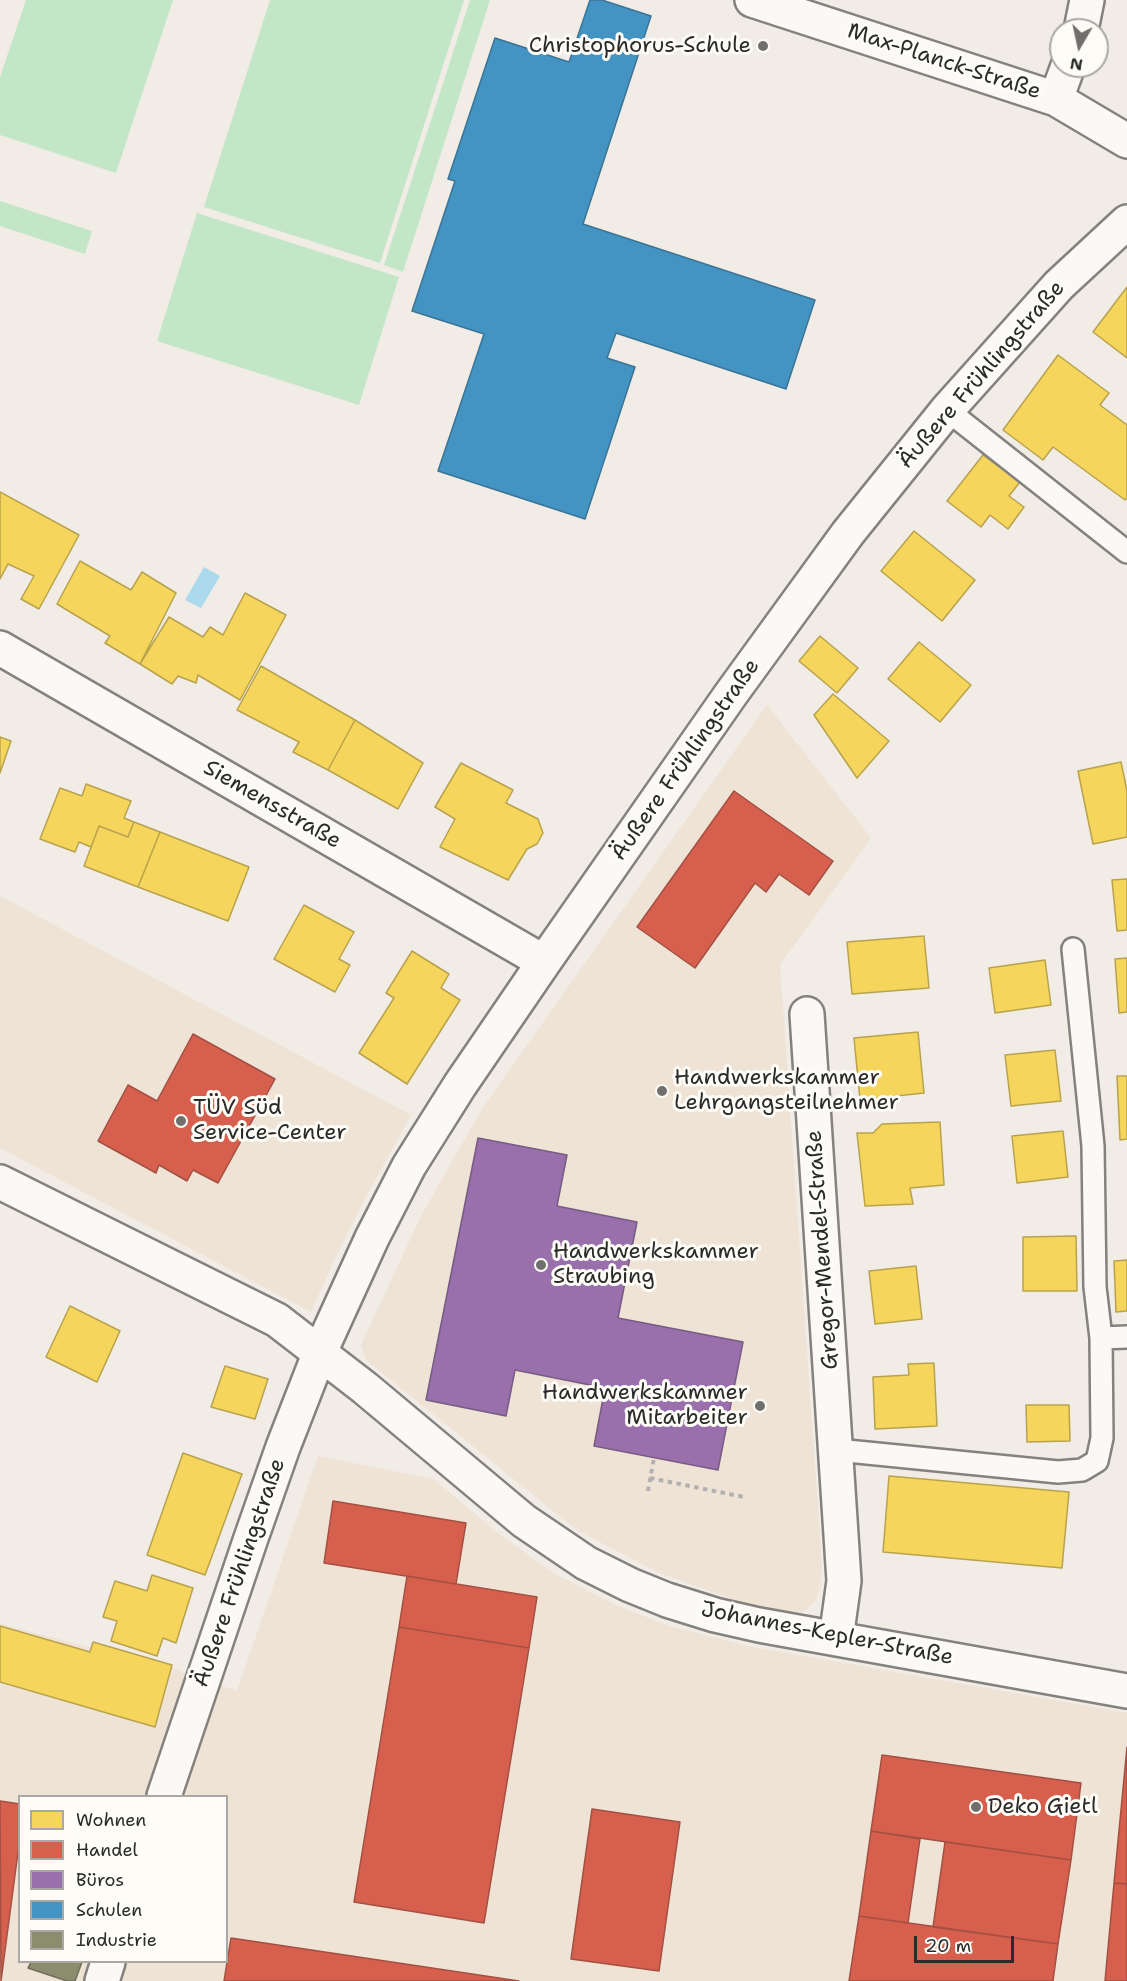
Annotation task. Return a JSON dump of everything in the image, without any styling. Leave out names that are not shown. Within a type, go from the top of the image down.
[{"type":"street","name":"Max-Planck-Straße","points":[[752,0],[1056,99],[1127,141]]},
{"type":"street","points":[[1083,18],[1087,0]]},
{"type":"street","points":[[1056,99],[1064,78]]},
{"type":"street","name":"Äußere Frühlingstraße","points":[[165,1795],[258,1520],[320,1352],[372,1238],[409,1166],[460,1085],[544,962],[731,694],[834,552],[947,410],[1059,285],[1127,222]]},
{"type":"street","name":"Siemensstraße","points":[[0,648],[544,962]]},
{"type":"street","name":"Gregor-Mendel-Straße","points":[[807,1014],[844,1581],[836,1639]]},
{"type":"street","points":[[0,1182],[278,1320],[320,1352]]},
{"type":"street","name":"Johannes-Kepler-Straße","points":[[320,1352],[524,1521],[586,1563],[658,1596],[715,1615],[836,1639],[1127,1690]]},
{"type":"street","points":[[102,1981],[108,1963]]},
{"type":"lane","points":[[947,410],[1127,552]]},
{"type":"lane","points":[[837,1450],[1058,1472],[1082,1470],[1097,1461],[1102,1438],[1101,1338],[1095,1287],[1093,1146],[1073,949]]},
{"type":"lane","points":[[1101,1338],[1127,1337]]},
{"type":"path","points":[[648,1491],[654,1458]]},
{"type":"path","points":[[650,1479],[744,1497]]},
{"type":"shaded area","points":[[767,705],[871,838],[780,965],[822,1567],[821,1584],[816,1599],[807,1609],[794,1615],[773,1614],[657,1572],[577,1530],[366,1360],[361,1345],[421,1216],[482,1109]]},
{"type":"shaded area","points":[[0,896],[411,1115],[335,1258],[311,1312],[0,1148]]},
{"type":"shaded area","points":[[318,1456],[433,1479],[497,1532],[553,1573],[616,1605],[669,1626],[748,1646],[1127,1713],[1127,1981],[0,1981],[0,1624],[171,1668],[237,1691]]},
{"type":"green space","points":[[26,0],[173,0],[116,173],[0,135],[0,77]]},
{"type":"green space","points":[[270,0],[464,0],[380,263],[204,207]]},
{"type":"green space","points":[[470,0],[490,0],[403,272],[384,265]]},
{"type":"green space","points":[[0,201],[92,231],[85,254],[0,226]]},
{"type":"green space","points":[[197,213],[399,277],[359,405],[157,341]]},
{"type":"water","points":[[204,567],[220,576],[201,608],[185,600]]},
{"type":"building: Wohnen","points":[[1127,287],[1127,358],[1093,332]]},
{"type":"building: Wohnen","points":[[1058,355],[1109,393],[1100,405],[1127,425],[1127,498],[1125,500],[1053,447],[1043,460],[1003,430]]},
{"type":"building: Wohnen","points":[[983,455],[1020,482],[1009,496],[1024,507],[1008,529],[990,515],[981,527],[947,501]]},
{"type":"building: Wohnen","points":[[0,492],[79,535],[39,609],[21,599],[34,576],[8,564],[0,579]]},
{"type":"building: Wohnen","points":[[914,531],[975,580],[942,621],[881,571]]},
{"type":"building: Wohnen","points":[[80,561],[131,590],[142,572],[176,593],[140,664],[105,643],[110,636],[57,604]]},
{"type":"building: Wohnen","points":[[245,593],[286,615],[240,700],[198,675],[196,683],[178,676],[172,684],[140,664],[169,617],[203,637],[210,627],[223,635]]},
{"type":"building: Wohnen","points":[[820,636],[858,668],[837,693],[799,661]]},
{"type":"building: Wohnen","points":[[919,642],[971,685],[940,722],[888,679]]},
{"type":"building: Wohnen","points":[[261,666],[355,720],[328,770],[293,752],[299,742],[237,710]]},
{"type":"building: Wohnen","points":[[833,694],[889,741],[857,778],[814,715]]},
{"type":"building: Wohnen","points":[[355,720],[423,763],[398,809],[328,770]]},
{"type":"building: Wohnen","points":[[0,737],[11,741],[0,773]]},
{"type":"building: Wohnen","points":[[1121,762],[1127,791],[1127,837],[1093,844],[1078,771]]},
{"type":"building: Wohnen","points":[[461,763],[513,790],[506,803],[538,819],[543,833],[537,844],[527,849],[508,880],[440,847],[455,819],[435,807]]},
{"type":"building: Wohnen","points":[[86,784],[131,801],[124,818],[134,822],[128,837],[99,826],[91,847],[79,842],[75,852],[40,839],[60,788],[82,796]]},
{"type":"building: Wohnen","points":[[134,822],[160,832],[138,887],[84,866],[99,826],[128,837]]},
{"type":"building: Wohnen","points":[[160,832],[249,867],[228,921],[138,887]]},
{"type":"building: Wohnen","points":[[1127,879],[1127,930],[1117,931],[1112,880]]},
{"type":"building: Wohnen","points":[[304,905],[354,932],[339,959],[350,965],[335,992],[274,959]]},
{"type":"building: Wohnen","points":[[924,936],[929,988],[852,994],[847,942]]},
{"type":"building: Wohnen","points":[[412,951],[449,974],[441,988],[460,1000],[407,1084],[359,1053],[394,998],[386,993]]},
{"type":"building: Wohnen","points":[[1127,958],[1127,1012],[1119,1013],[1115,959]]},
{"type":"building: Wohnen","points":[[1045,960],[1051,1005],[995,1013],[989,968]]},
{"type":"building: Wohnen","points":[[918,1032],[924,1093],[860,1100],[854,1038]]},
{"type":"building: Wohnen","points":[[1055,1050],[1061,1101],[1011,1106],[1005,1055]]},
{"type":"building: Wohnen","points":[[1117,1076],[1127,1076],[1127,1139],[1120,1140]]},
{"type":"building: Wohnen","points":[[940,1122],[944,1185],[910,1188],[913,1204],[865,1206],[857,1133],[873,1133],[882,1124]]},
{"type":"building: Wohnen","points":[[1063,1131],[1068,1177],[1017,1183],[1012,1136]]},
{"type":"building: Wohnen","points":[[1076,1236],[1077,1291],[1023,1291],[1023,1237]]},
{"type":"building: Wohnen","points":[[1127,1260],[1127,1311],[1116,1312],[1114,1261]]},
{"type":"building: Wohnen","points":[[916,1266],[922,1319],[875,1324],[869,1271]]},
{"type":"building: Wohnen","points":[[70,1306],[120,1331],[97,1382],[46,1357]]},
{"type":"building: Wohnen","points":[[934,1363],[937,1426],[875,1429],[873,1377],[909,1375],[908,1364]]},
{"type":"building: Wohnen","points":[[225,1366],[268,1379],[255,1419],[211,1407]]},
{"type":"building: Wohnen","points":[[1026,1405],[1069,1405],[1070,1441],[1027,1442]]},
{"type":"building: Wohnen","points":[[183,1453],[242,1474],[205,1575],[147,1555]]},
{"type":"building: Wohnen","points":[[889,1476],[1069,1492],[1062,1568],[883,1552]]},
{"type":"building: Wohnen","points":[[152,1575],[193,1588],[176,1643],[163,1638],[157,1656],[111,1641],[117,1621],[103,1617],[115,1581],[147,1591]]},
{"type":"building: Wohnen","points":[[0,1626],[90,1652],[93,1642],[172,1665],[155,1727],[0,1682]]},
{"type":"building: Handel","points":[[734,791],[833,861],[809,895],[779,874],[766,892],[755,883],[695,968],[637,927]]},
{"type":"building: Handel","name":"TÜV Süd Service-Center","points":[[193,1034],[275,1079],[218,1183],[193,1170],[187,1181],[159,1165],[156,1173],[98,1141],[128,1085],[157,1101]]},
{"type":"building: Handel","points":[[333,1501],[466,1523],[456,1584],[324,1563]]},
{"type":"building: Handel","points":[[407,1576],[537,1597],[529,1648],[399,1627]]},
{"type":"building: Handel","points":[[399,1627],[529,1648],[484,1923],[354,1902]]},
{"type":"building: Handel","points":[[1127,1747],[1127,1884],[1114,1883]]},
{"type":"building: Handel","name":"Deko Gietl","points":[[882,1755],[1081,1783],[1071,1860],[871,1831]]},
{"type":"building: Handel","points":[[0,1801],[18,1804],[18,1852],[1,1981]]},
{"type":"building: Handel","points":[[592,1809],[680,1822],[659,1971],[571,1959]]},
{"type":"building: Handel","points":[[871,1831],[920,1839],[908,1923],[859,1916]]},
{"type":"building: Handel","points":[[945,1842],[1071,1860],[1058,1944],[933,1927]]},
{"type":"building: Handel","points":[[1114,1883],[1127,1884],[1127,1981],[1105,1981]]},
{"type":"building: Handel","points":[[859,1916],[1058,1944],[1053,1981],[849,1981]]},
{"type":"building: Handel","points":[[231,1938],[519,1981],[224,1981]]},
{"type":"building: Büros","name":"Handwerkskammer Straubing","points":[[478,1138],[567,1155],[557,1206],[637,1222],[618,1318],[743,1342],[718,1470],[594,1446],[605,1388],[515,1370],[506,1416],[426,1400]]},
{"type":"building: Schulen","points":[[590,0],[602,0],[651,16],[583,224],[815,300],[786,389],[616,333],[607,358],[635,367],[585,519],[438,471],[484,334],[412,311],[455,181],[448,179],[495,38],[569,62]]},
{"type":"building: Industrie","points":[[30,1963],[82,1963],[75,1981],[67,1981],[28,1968]]},
{"type":"place","name":"Christophorus-Schule","points":[[763,46]]},
{"type":"place","name":"Handwerkskammer Lehrgangsteilnehmer","points":[[662,1091]]},
{"type":"place","name":"TÜV Süd Service-Center","points":[[181,1121]]},
{"type":"place","name":"Handwerkskammer Straubing","points":[[541,1265]]},
{"type":"place","name":"Handwerkskammer Mitarbeiter","points":[[760,1406]]},
{"type":"place","name":"Deko Gietl","points":[[976,1807]]}]
